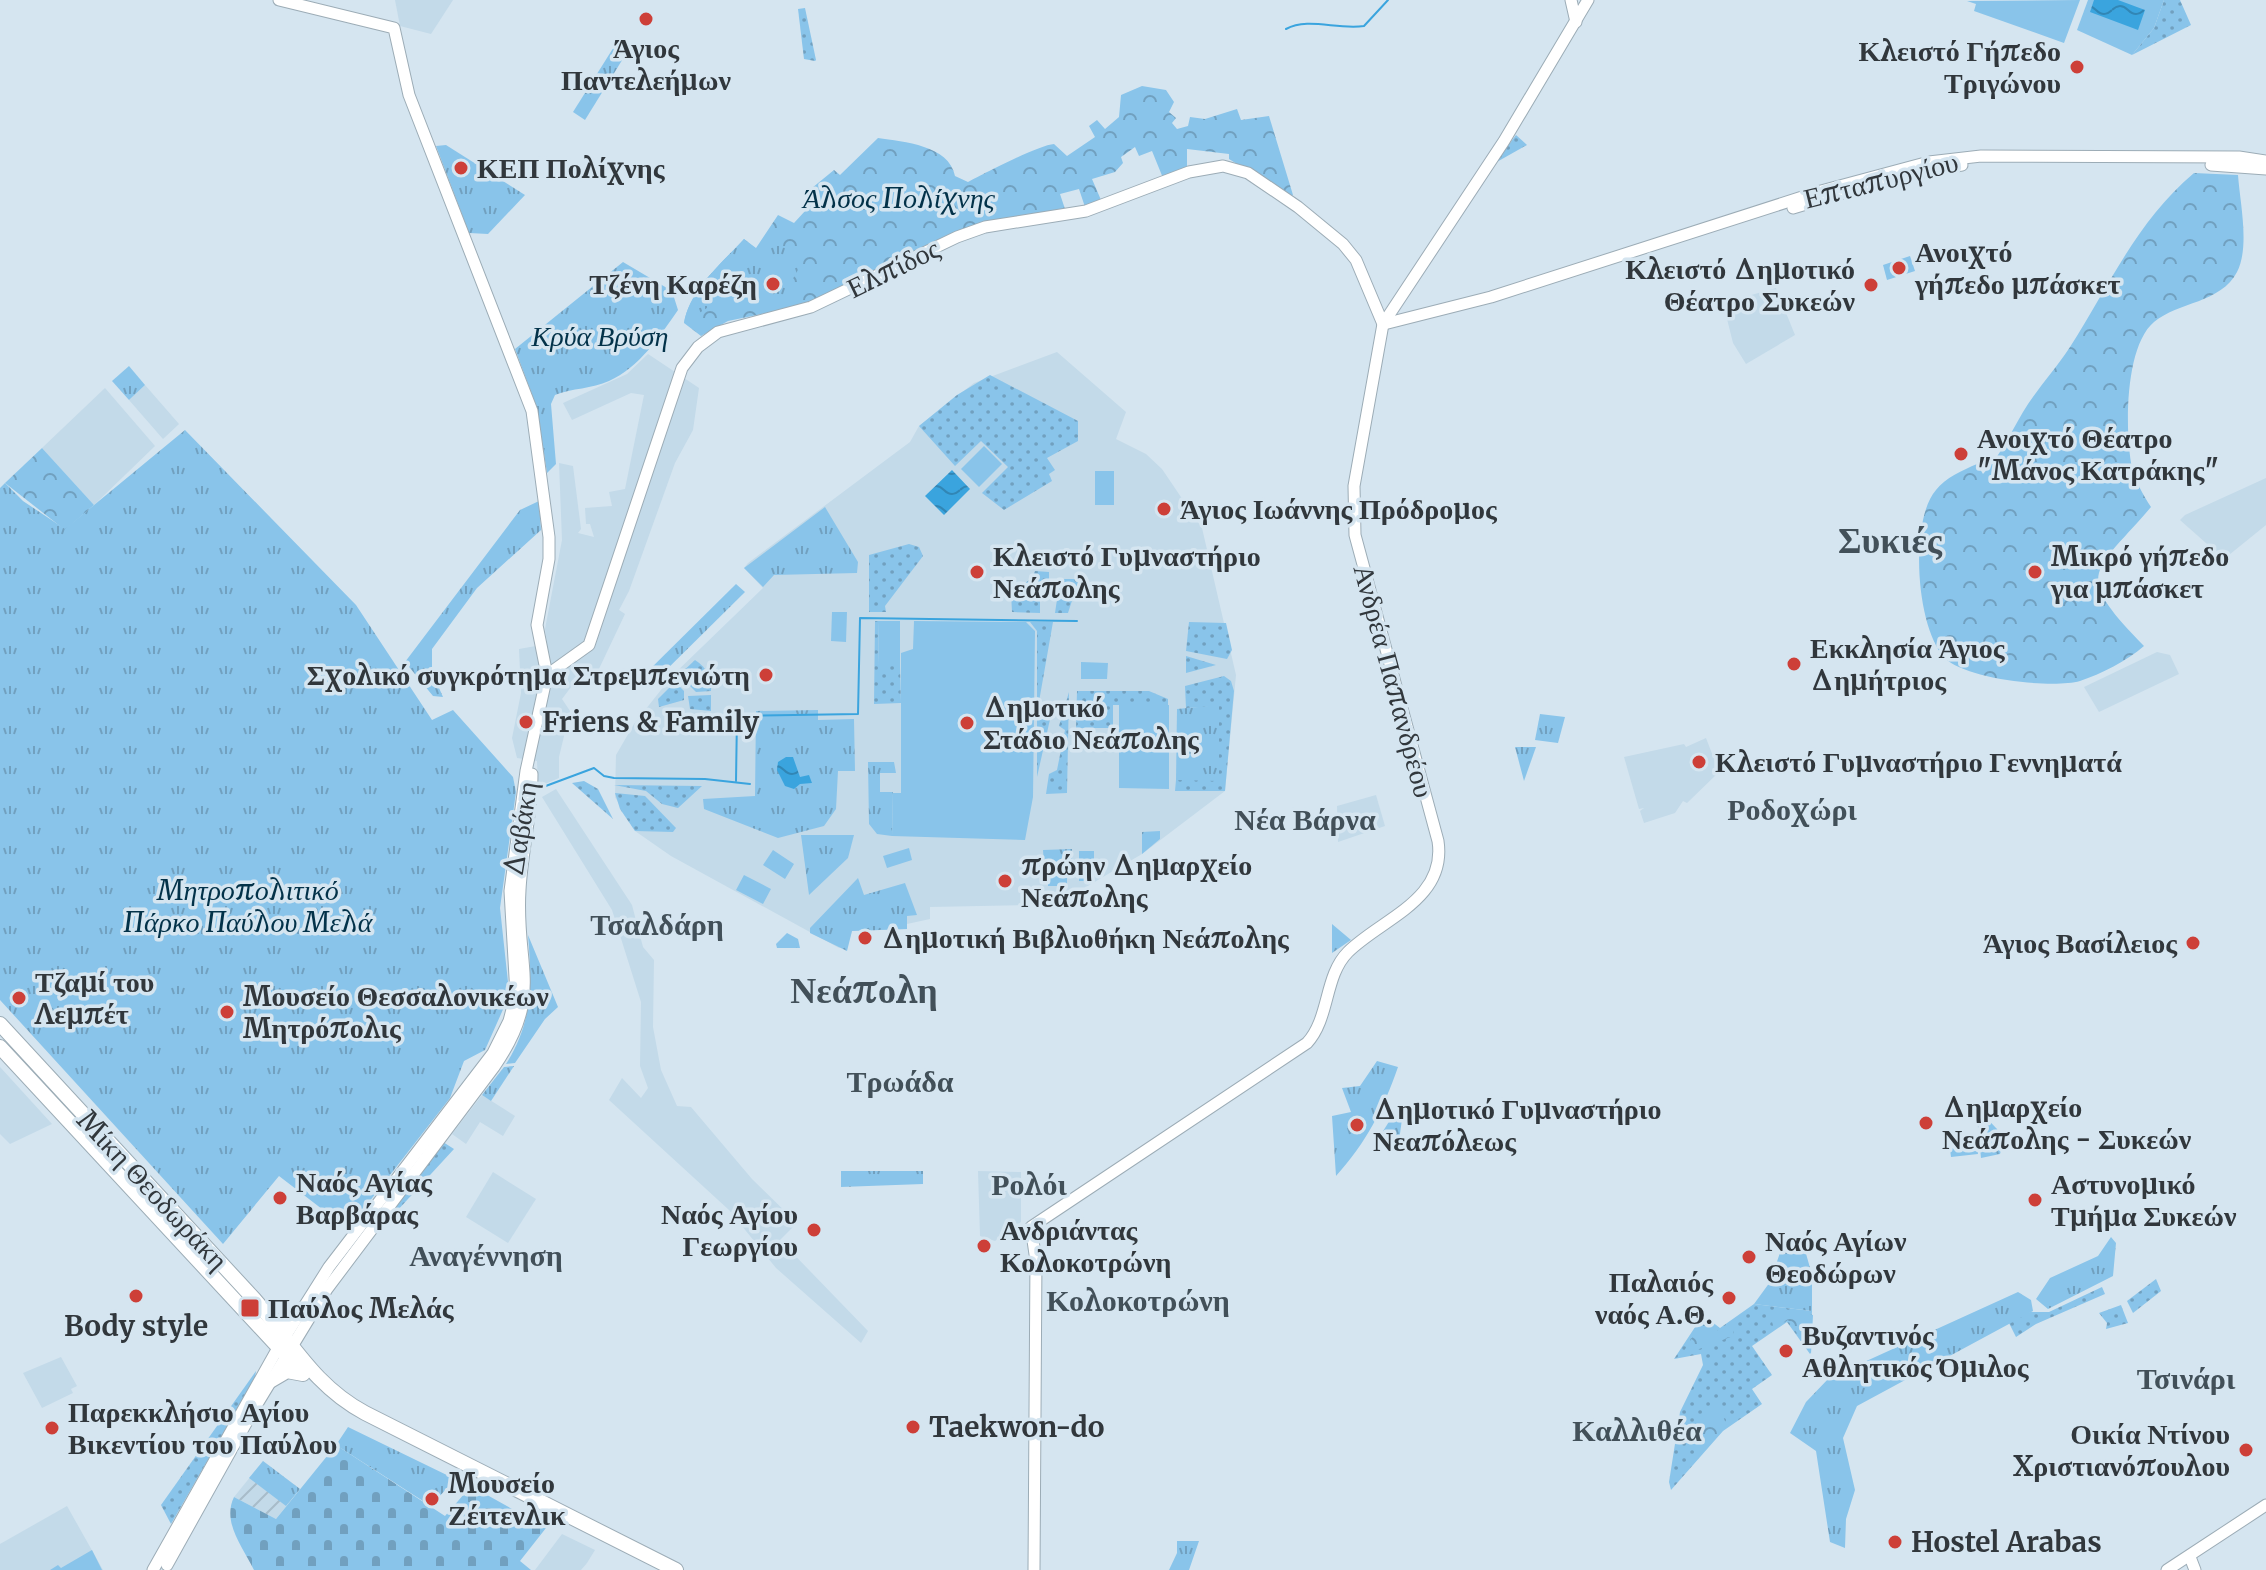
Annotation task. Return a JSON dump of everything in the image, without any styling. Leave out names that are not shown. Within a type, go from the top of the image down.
[{"type":"highway","name":"Μίκη Θεοδωράκη","points":[[0,1024],[273,1321],[303,1374],[349,1412],[660,1570]]},
{"type":"highway","name":"Μίκη Θεοδωράκη","points":[[0,1047],[323,1384],[359,1410],[676,1570]]},
{"type":"highway","points":[[273,1321],[286,1321],[301,1311]]},
{"type":"highway","points":[[270,1381],[287,1371],[303,1374]]},
{"type":"main road","points":[[279,0],[394,28],[410,98],[532,411],[549,542],[537,625],[547,675],[530,761]]},
{"type":"main road","name":"Ανδρέα Παπανδρέου","points":[[1034,1570],[1035,1224],[1307,1043],[1316,1030],[1340,961],[1361,941],[1415,901],[1437,867],[1438,841],[1353,524],[1354,486],[1383,324],[1588,0]]},
{"type":"main road","points":[[1572,4],[1576,22]]},
{"type":"main road","name":"Επταπυργίου","points":[[1383,324],[1491,297],[1836,187],[1950,159],[2076,155],[2242,157],[2266,161]]},
{"type":"main road","name":"Επταπυργίου","points":[[1600,263],[1625,260],[1899,177],[1964,164],[2101,163],[2266,169]]},
{"type":"main road","name":"Ελπίδος","points":[[547,675],[589,645],[682,368],[698,347],[723,329],[811,307],[985,227],[1086,211],[1189,172],[1223,166],[1248,173],[1298,207],[1343,244],[1356,260],[1383,324]]},
{"type":"main road","name":"Δαβάκη","points":[[285,1347],[301,1311],[347,1241],[493,1053],[506,1028],[517,987],[510,891],[530,761]]},
{"type":"main road","name":"Δαβάκη","points":[[285,1347],[357,1245],[489,1074],[515,1032],[526,987],[519,900],[531,808],[530,761]]},
{"type":"main road","points":[[160,1567],[270,1381],[285,1347]]},
{"type":"main road","points":[[160,1567],[285,1347]]},
{"type":"main road","points":[[2176,1570],[2192,1563],[2266,1508]]},
{"type":"main road","points":[[2167,1570],[2192,1563]]},
{"type":"shaded area","points":[[395,0],[453,0],[431,34],[400,26]]},
{"type":"shaded area","points":[[1776,288],[1795,335],[1746,364],[1733,343],[1723,303]]},
{"type":"shaded area","points":[[1057,352],[1126,412],[1116,439],[1146,454],[1162,469],[1202,528],[1236,675],[1225,791],[1142,854],[1081,890],[1081,904],[930,907],[930,919],[907,924],[907,929],[852,931],[848,944],[839,948],[671,856],[635,831],[615,797],[616,755],[634,724],[672,676],[763,588],[744,568],[748,563],[910,442],[919,426],[974,383]]},
{"type":"shaded area","points":[[648,354],[699,388],[693,430],[675,463],[629,591],[619,610],[625,614],[597,673],[586,667],[562,699],[570,711],[559,757],[559,778],[538,787],[537,761],[517,758],[512,738],[521,693],[519,649],[547,644],[545,629],[562,540],[559,463],[573,466],[581,529],[578,533],[594,537],[590,524],[586,524],[585,508],[612,506],[609,492],[625,489],[644,395],[631,393],[572,420],[563,403],[627,374]]},
{"type":"shaded area","points":[[145,385],[179,424],[163,439],[129,400]]},
{"type":"shaded area","points":[[105,388],[155,446],[94,505],[42,448]]},
{"type":"shaded area","points":[[2266,478],[2266,525],[2224,559],[2180,520],[2185,515]]},
{"type":"shaded area","points":[[2157,652],[2170,655],[2179,674],[2099,712],[2084,687]]},
{"type":"shaded area","points":[[1706,738],[1719,772],[1687,803],[1683,801],[1675,813],[1644,823],[1640,811],[1644,808],[1639,809],[1624,757],[1684,744],[1686,747]]},
{"type":"shaded area","points":[[556,789],[632,905],[643,947],[654,960],[653,1027],[661,1070],[677,1106],[691,1107],[752,1179],[797,1223],[780,1240],[868,1331],[861,1343],[776,1268],[729,1210],[609,1100],[622,1078],[641,1098],[648,1088],[640,1066],[641,1002],[612,910],[542,797]]},
{"type":"shaded area","points":[[1376,795],[1385,826],[1338,842],[1337,806]]},
{"type":"shaded area","points":[[0,1067],[52,1124],[10,1144],[0,1134]]},
{"type":"shaded area","points":[[482,1095],[515,1116],[503,1136],[480,1122],[466,1144],[452,1134]]},
{"type":"shaded area","points":[[978,1171],[1021,1172],[1021,1222],[995,1241],[980,1236]]},
{"type":"shaded area","points":[[493,1172],[536,1199],[508,1243],[466,1217]]},
{"type":"shaded area","points":[[61,1357],[77,1386],[71,1389],[73,1393],[42,1408],[23,1373]]},
{"type":"shaded area","points":[[263,1461],[300,1489],[276,1519],[234,1497]]},
{"type":"shaded area","points":[[67,1506],[103,1570],[0,1570],[0,1544]]},
{"type":"shaded area","points":[[562,1534],[595,1550],[587,1563],[581,1570],[535,1570]]},
{"type":"green space","points":[[2080,0],[2064,43],[1974,11],[1976,4],[1967,1]]},
{"type":"green space","points":[[2088,0],[2164,0],[2154,28],[2132,55],[2077,30]]},
{"type":"green space","points":[[2164,0],[2180,0],[2191,25],[2132,55],[2154,28]]},
{"type":"green space","points":[[805,8],[815,61],[804,59],[798,9]]},
{"type":"green space","points":[[617,42],[629,49],[585,120],[573,112]]},
{"type":"green space","name":"Άλσος Πολίχνης","points":[[1142,86],[1166,90],[1174,102],[1169,112],[1176,118],[1172,123],[1177,129],[1188,126],[1190,117],[1205,119],[1237,109],[1241,120],[1269,116],[1293,195],[1290,197],[1229,159],[1229,154],[1187,149],[1187,168],[1163,178],[1152,151],[1139,156],[1135,147],[1121,157],[1123,163],[1115,172],[1092,179],[1101,200],[1085,207],[1079,189],[1060,194],[1065,209],[1010,218],[953,236],[796,307],[728,321],[701,336],[684,323],[700,288],[744,239],[756,248],[778,215],[794,223],[817,198],[812,188],[834,170],[840,175],[878,138],[935,151],[951,166],[955,176],[968,182],[1054,144],[1067,156],[1095,137],[1089,126],[1097,120],[1105,129],[1119,117],[1121,95]]},
{"type":"green space","points":[[1516,135],[1527,145],[1495,163]]},
{"type":"green space","points":[[446,145],[525,195],[488,234],[469,233],[436,146]]},
{"type":"green space","points":[[2194,173],[2238,175],[2243,250],[2237,272],[2221,290],[2154,322],[2144,334],[2132,370],[2128,434],[2132,468],[2151,507],[2104,561],[2099,574],[2099,587],[2121,622],[2144,646],[2105,671],[2067,683],[2030,683],[1989,677],[1955,665],[1945,658],[1935,644],[1922,600],[1919,549],[1927,505],[1936,490],[1955,475],[1977,464],[1983,474],[1989,467],[2028,404],[2070,347],[2140,233]]},
{"type":"green space","name":"Τζένη Καρέζη","points":[[768,235],[803,261],[774,312],[755,301],[720,315],[713,304],[684,323],[693,299],[717,267],[744,239],[756,249]]},
{"type":"green space","name":"Ανοιχτό γήπεδο μπάσκετ","points":[[1910,256],[1915,271],[1887,280],[1883,265]]},
{"type":"green space","name":"Κρύα Βρύση","points":[[623,262],[672,291],[678,310],[648,350],[620,375],[602,384],[555,395],[551,404],[556,464],[547,473],[537,408],[515,349]]},
{"type":"green space","points":[[129,366],[145,385],[129,400],[112,381]]},
{"type":"green space","points":[[990,375],[1078,421],[1078,441],[1047,458],[1055,470],[1049,474],[1052,481],[1004,510],[982,493],[1008,467],[981,441],[955,466],[919,426],[957,395]]},
{"type":"green space","name":"Μητροπολιτικό Πάρκο Παύλου Μελά","points":[[185,430],[356,605],[432,720],[453,710],[513,777],[516,792],[500,908],[508,982],[505,1005],[485,1050],[464,1061],[450,1098],[348,1229],[279,1176],[223,1244],[0,1000],[0,488],[5,483],[23,501],[65,529]]},
{"type":"green space","points":[[984,446],[1002,464],[979,487],[961,469]]},
{"type":"green space","points":[[42,448],[94,505],[65,530],[5,483]]},
{"type":"green space","points":[[1095,471],[1114,471],[1114,505],[1095,505]]},
{"type":"green space","points":[[539,501],[541,530],[477,588],[432,649],[432,672],[443,697],[433,696],[405,662],[520,510]]},
{"type":"green space","points":[[825,507],[858,562],[857,573],[774,575],[763,587],[744,568]]},
{"type":"green space","points":[[909,544],[919,547],[923,556],[885,606],[886,612],[869,612],[869,555]]},
{"type":"green space","name":"Μικρό γήπεδο για μπάσκετ","points":[[2039,559],[2049,571],[2031,585],[2022,573]]},
{"type":"green space","points":[[1035,571],[1049,572],[1049,581],[1040,590],[1040,613],[1012,612],[1011,593],[1032,578]]},
{"type":"green space","points":[[1060,579],[1079,579],[1068,613],[1055,613]]},
{"type":"green space","points":[[736,584],[745,592],[650,686],[639,680]]},
{"type":"green space","points":[[832,612],[847,612],[846,642],[831,641]]},
{"type":"green space","points":[[875,621],[879,621],[878,666],[900,666],[901,703],[874,704]]},
{"type":"green space","points":[[879,621],[900,621],[900,666],[878,666]]},
{"type":"green space","name":"Δημοτικό Στάδιο Νεάπολης","points":[[914,621],[1026,622],[1035,631],[1033,797],[1025,840],[892,836],[893,793],[901,793],[901,653],[913,649]]},
{"type":"green space","points":[[1030,622],[1053,622],[1037,713],[1037,631]]},
{"type":"green space","points":[[1189,622],[1226,623],[1232,650],[1227,659],[1186,651]]},
{"type":"green space","points":[[1186,656],[1216,665],[1186,673]]},
{"type":"green space","points":[[695,660],[708,673],[711,691],[696,692],[679,675]]},
{"type":"green space","points":[[1081,662],[1108,663],[1107,679],[1081,679]]},
{"type":"green space","points":[[1224,676],[1231,681],[1234,691],[1225,791],[1175,791],[1176,780],[1219,780],[1219,706],[1186,708],[1185,686]]},
{"type":"green space","points":[[675,682],[684,691],[684,700],[659,707],[658,699]]},
{"type":"green space","points":[[1077,691],[1149,691],[1168,699],[1168,705],[1113,705],[1113,728],[1076,728]]},
{"type":"green space","points":[[1069,692],[1067,793],[1046,794],[1049,774],[1057,770],[1065,730],[1059,726]]},
{"type":"green space","points":[[711,695],[711,711],[690,709],[688,696]]},
{"type":"green space","points":[[1119,705],[1169,705],[1169,789],[1119,788]]},
{"type":"green space","points":[[1219,705],[1219,781],[1176,780],[1177,709]]},
{"type":"green space","points":[[818,710],[818,720],[854,719],[855,771],[838,771],[836,809],[824,826],[778,838],[704,809],[703,799],[755,796],[756,711]]},
{"type":"green space","points":[[1037,713],[1051,715],[1037,777]]},
{"type":"green space","points":[[1540,714],[1565,717],[1558,743],[1535,740]]},
{"type":"green space","points":[[1515,747],[1536,747],[1524,781]]},
{"type":"green space","points":[[868,762],[894,762],[896,773],[880,773],[880,792],[893,792],[892,836],[877,834],[869,824]]},
{"type":"green space","points":[[584,781],[598,789],[613,819],[572,783]]},
{"type":"green space","points":[[614,785],[702,786],[678,808],[662,804],[646,791]]},
{"type":"green space","points":[[615,793],[645,796],[676,828],[673,832],[635,831],[620,809]]},
{"type":"green space","points":[[1160,831],[1160,839],[1142,854],[1142,832]]},
{"type":"green space","points":[[801,835],[854,835],[848,858],[809,895]]},
{"type":"green space","points":[[909,848],[912,860],[887,868],[883,856]]},
{"type":"green space","points":[[1072,849],[1072,863],[1044,864],[1043,850]]},
{"type":"green space","points":[[773,850],[794,864],[785,879],[763,865]]},
{"type":"green space","points":[[1079,851],[1094,851],[1094,881],[1079,881]]},
{"type":"green space","points":[[1048,866],[1067,866],[1067,886],[1048,886]]},
{"type":"green space","points":[[744,875],[771,889],[763,904],[736,890]]},
{"type":"green space","points":[[858,878],[864,895],[905,883],[917,915],[907,916],[907,929],[852,931],[847,951],[810,933],[810,928]]},
{"type":"green space","points":[[1332,924],[1351,940],[1332,953]]},
{"type":"green space","points":[[787,933],[798,939],[800,948],[777,948],[776,944]]},
{"type":"green space","points":[[528,935],[558,1007],[545,1019],[515,1063],[506,1064],[521,1033],[529,1002]]},
{"type":"green space","points":[[1377,1061],[1398,1067],[1373,1125],[1336,1176],[1332,1116],[1351,1112],[1342,1088],[1360,1086]]},
{"type":"green space","points":[[514,1066],[491,1101],[482,1095],[504,1067]]},
{"type":"green space","points":[[1976,1107],[1997,1129],[2003,1143],[2000,1154],[1981,1158]]},
{"type":"green space","points":[[1402,1119],[1399,1141],[1375,1144],[1390,1120]]},
{"type":"green space","points":[[1976,1138],[1978,1154],[1951,1157],[1949,1141]]},
{"type":"green space","points":[[443,1142],[454,1149],[373,1237],[331,1291]]},
{"type":"green space","points":[[841,1171],[923,1171],[923,1184],[841,1187]]},
{"type":"green space","points":[[2111,1237],[2116,1243],[2113,1276],[2048,1309],[2036,1299],[2050,1278],[2098,1256]]},
{"type":"green space","points":[[1784,1241],[1805,1250],[1812,1275],[1812,1311],[1754,1304],[1770,1282]]},
{"type":"green space","points":[[2156,1279],[2161,1291],[2133,1313],[2127,1301]]},
{"type":"green space","points":[[2102,1287],[2105,1294],[2036,1324],[2016,1337],[2008,1321],[2030,1312],[2049,1312]]},
{"type":"green space","points":[[2018,1292],[2031,1300],[2033,1311],[1857,1406],[1843,1438],[1855,1490],[1846,1519],[1845,1548],[1830,1542],[1816,1451],[1790,1433],[1806,1402],[1829,1378]]},
{"type":"green space","points":[[1754,1304],[1812,1311],[1810,1354],[1787,1322],[1752,1346],[1772,1375],[1752,1389],[1762,1404],[1723,1431],[1671,1490],[1669,1482],[1680,1412],[1703,1365],[1701,1354],[1674,1359],[1703,1315],[1720,1328]]},
{"type":"green space","points":[[2121,1305],[2128,1323],[2106,1329],[2107,1323],[2099,1313]]},
{"type":"green space","points":[[1777,1311],[1813,1315],[1811,1354],[1788,1320],[1774,1329],[1771,1318]]},
{"type":"green space","points":[[1704,1318],[1719,1332],[1735,1323],[1733,1336],[1681,1356]]},
{"type":"green space","points":[[256,1371],[255,1378],[171,1524],[161,1505]]},
{"type":"green space","points":[[1716,1399],[1727,1426],[1700,1455],[1695,1436]]},
{"type":"green space","points":[[348,1427],[455,1479],[439,1497],[431,1492],[423,1501],[336,1445]]},
{"type":"green space","points":[[336,1445],[445,1516],[471,1486],[546,1528],[520,1561],[531,1570],[254,1570],[232,1525],[230,1516],[234,1497],[276,1519]]},
{"type":"green space","points":[[263,1461],[300,1489],[286,1506],[249,1478]]},
{"type":"green space","points":[[1177,1541],[1199,1541],[1189,1570],[1169,1570],[1177,1553]]},
{"type":"green space","points":[[92,1550],[102,1570],[50,1570],[58,1565],[61,1568]]},
{"type":"water","points":[[2094,0],[2118,0],[2145,10],[2138,30],[2090,12]]},
{"type":"water","points":[[952,470],[970,489],[944,515],[925,496]]},
{"type":"water","points":[[793,757],[800,777],[809,775],[812,783],[800,784],[794,789],[785,786],[777,770],[778,762]]},
{"type":"waterway","points":[[1286,29],[1304,24],[1364,26],[1388,0]]},
{"type":"waterway","points":[[736,781],[737,716],[858,714],[860,618],[1077,621]]},
{"type":"waterway","points":[[535,790],[594,768],[604,776],[614,778],[705,779],[750,784]]},
{"type":"place","name":"Άγιος Παντελεήμων","points":[[646,19]]},
{"type":"place","name":"Κλειστό Γήπεδο Τριγώνου","points":[[2077,67]]},
{"type":"place","name":"ΚΕΠ Πολίχνης","points":[[461,168]]},
{"type":"place","name":"Ανοιχτό γήπεδο μπάσκετ","points":[[1899,268]]},
{"type":"place","name":"Τζένη Καρέζη","points":[[773,284]]},
{"type":"place","name":"Κλειστό Δημοτικό Θέατρο Συκεών","points":[[1871,285]]},
{"type":"place","name":"Ανοιχτό Θέατρο \"Μάνος Κατράκης\"","points":[[1961,454]]},
{"type":"place","name":"Άγιος Ιωάννης Πρόδρομος","points":[[1164,509]]},
{"type":"place","name":"Κλειστό Γυμναστήριο Νεάπολης","points":[[977,572]]},
{"type":"place","name":"Μικρό γήπεδο για μπάσκετ","points":[[2035,572]]},
{"type":"place","name":"Εκκλησία Άγιος Δημήτριος","points":[[1794,664]]},
{"type":"place","name":"Σχολικό συγκρότημα Στρεμπενιώτη","points":[[766,675]]},
{"type":"place","name":"Friens & Family","points":[[526,722]]},
{"type":"place","name":"Δημοτικό Στάδιο Νεάπολης","points":[[967,723]]},
{"type":"place","name":"Κλειστό Γυμναστήριο Γεννηματά","points":[[1699,762]]},
{"type":"place","name":"πρώην Δημαρχείο Νεάπολης","points":[[1005,881]]},
{"type":"place","name":"Δημοτική Βιβλιοθήκη Νεάπολης","points":[[865,938]]},
{"type":"place","name":"Άγιος Βασίλειος","points":[[2193,943]]},
{"type":"place","name":"Τζαμί του Λεμπέτ","points":[[19,998]]},
{"type":"place","name":"Μουσείο Θεσσαλονικέων Μητρόπολις","points":[[227,1012]]},
{"type":"place","name":"Δημαρχείο Νεάπολης - Συκεών","points":[[1926,1123]]},
{"type":"place","name":"Δημοτικό Γυμναστήριο Νεαπόλεως","points":[[1357,1125]]},
{"type":"place","name":"Ναός Αγίας Βαρβάρας","points":[[280,1198]]},
{"type":"place","name":"Αστυνομικό Τμήμα Συκεών","points":[[2035,1200]]},
{"type":"place","name":"Ναός Αγίου Γεωργίου","points":[[814,1230]]},
{"type":"place","name":"Ανδριάντας Κολοκοτρώνη","points":[[984,1246]]},
{"type":"place","name":"Ναός Αγίων Θεοδώρων","points":[[1749,1257]]},
{"type":"place","name":"Body style","points":[[136,1296]]},
{"type":"place","name":"Παλαιός ναός Α.Θ.","points":[[1729,1298]]},
{"type":"place","name":"Παύλος Μελάς","points":[[250,1308]]},
{"type":"place","name":"Βυζαντινός Αθλητικός Όμιλος","points":[[1786,1351]]},
{"type":"place","name":"Taekwon-do","points":[[913,1427]]},
{"type":"place","name":"Παρεκκλήσιο Αγίου Βικεντίου του Παύλου","points":[[52,1428]]},
{"type":"place","name":"Οικία Ντίνου Χριστιανόπουλου","points":[[2246,1450]]},
{"type":"place","name":"Μουσείο Ζέιτενλικ","points":[[432,1499]]},
{"type":"place","name":"Hostel Arabas","points":[[1895,1542]]},
{"type":"district","name":"Συκιές","points":[[1890,540]]},
{"type":"district","name":"Ροδοχώρι","points":[[1792,809]]},
{"type":"district","name":"Νέα Βάρνα","points":[[1305,819]]},
{"type":"district","name":"Τσαλδάρη","points":[[657,924]]},
{"type":"district","name":"Νεάπολη","points":[[864,990]]},
{"type":"district","name":"Τρωάδα","points":[[900,1081]]},
{"type":"district","name":"Ρολόι","points":[[1029,1184]]},
{"type":"district","name":"Αναγέννηση","points":[[486,1255]]},
{"type":"district","name":"Κολοκοτρώνη","points":[[1138,1300]]},
{"type":"district","name":"Τσινάρι","points":[[2186,1378]]},
{"type":"district","name":"Καλλιθέα","points":[[1637,1430]]}]
